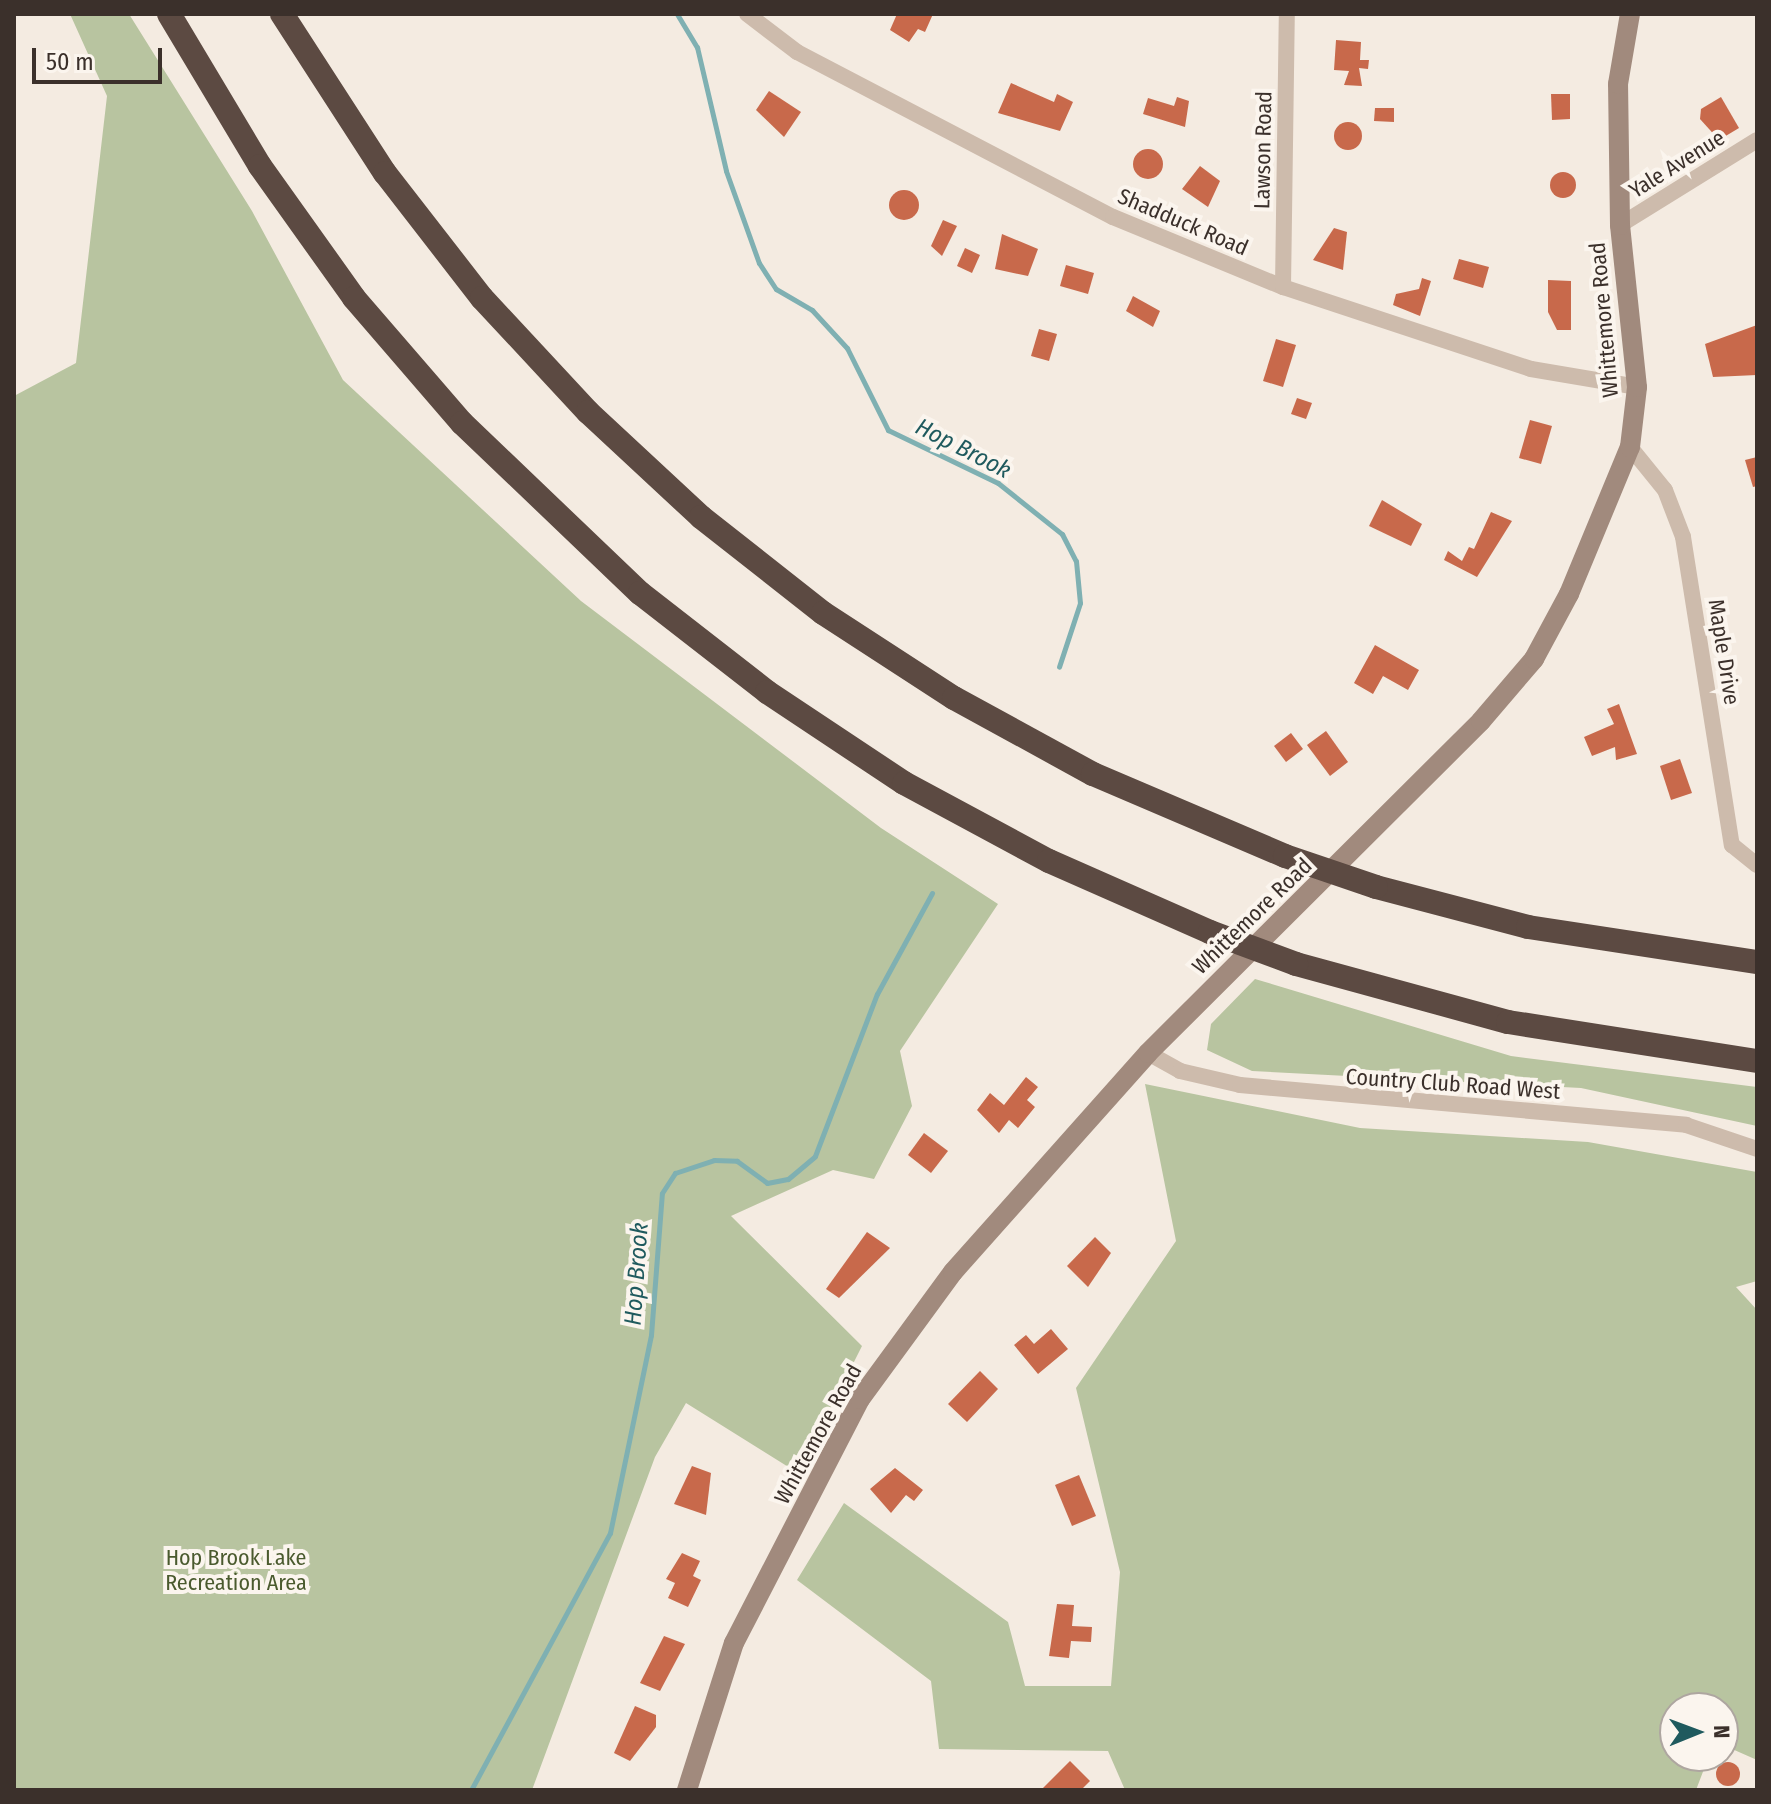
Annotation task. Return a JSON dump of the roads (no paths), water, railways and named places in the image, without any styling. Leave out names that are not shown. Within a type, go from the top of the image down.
[{"type":"highway","points":[[169,14],[260,166],[354,298],[462,423],[640,593],[767,692],[904,783],[1049,861],[1210,932],[1296,964],[1508,1022],[1757,1061]]},
{"type":"highway","points":[[282,14],[378,164],[472,286],[588,412],[701,517],[823,613],[954,698],[1093,774],[1285,856],[1376,887],[1528,927],[1757,962]]},
{"type":"main road","name":"Whittemore Road","points":[[687,1790],[734,1643],[860,1399],[953,1272],[1148,1053],[1404,802],[1534,659],[1630,447],[1637,387],[1620,225],[1618,84],[1630,14]]},
{"type":"street","name":"Shadduck Road","points":[[747,14],[797,52],[924,122],[1113,217],[1283,287],[1531,369],[1637,387]]},
{"type":"street","name":"Lawson Road","points":[[1283,287],[1287,14]]},
{"type":"street","name":"Yale Avenue","points":[[1620,225],[1757,140]]},
{"type":"street","name":"Maple Drive","points":[[1630,447],[1665,490],[1683,537],[1732,845],[1757,865]]},
{"type":"street","name":"Country Club Road West","points":[[1148,1053],[1180,1071],[1240,1085],[1686,1125],[1757,1149]]},
{"type":"waterway","name":"Hop Brook","points":[[677,14],[697,47],[726,171],[759,263],[776,289],[812,310],[847,348],[888,430],[998,483],[1062,534],[1076,561],[1080,603],[1059,667]]},
{"type":"waterway","name":"Hop Brook","points":[[471,1790],[610,1533],[651,1335],[662,1193],[675,1173],[714,1160],[737,1161],[767,1183],[788,1179],[815,1156],[877,994],[932,893]]},
{"type":"park label","name":"Hop Brook Lake Recreation Area","points":[[236,1570]]}]
